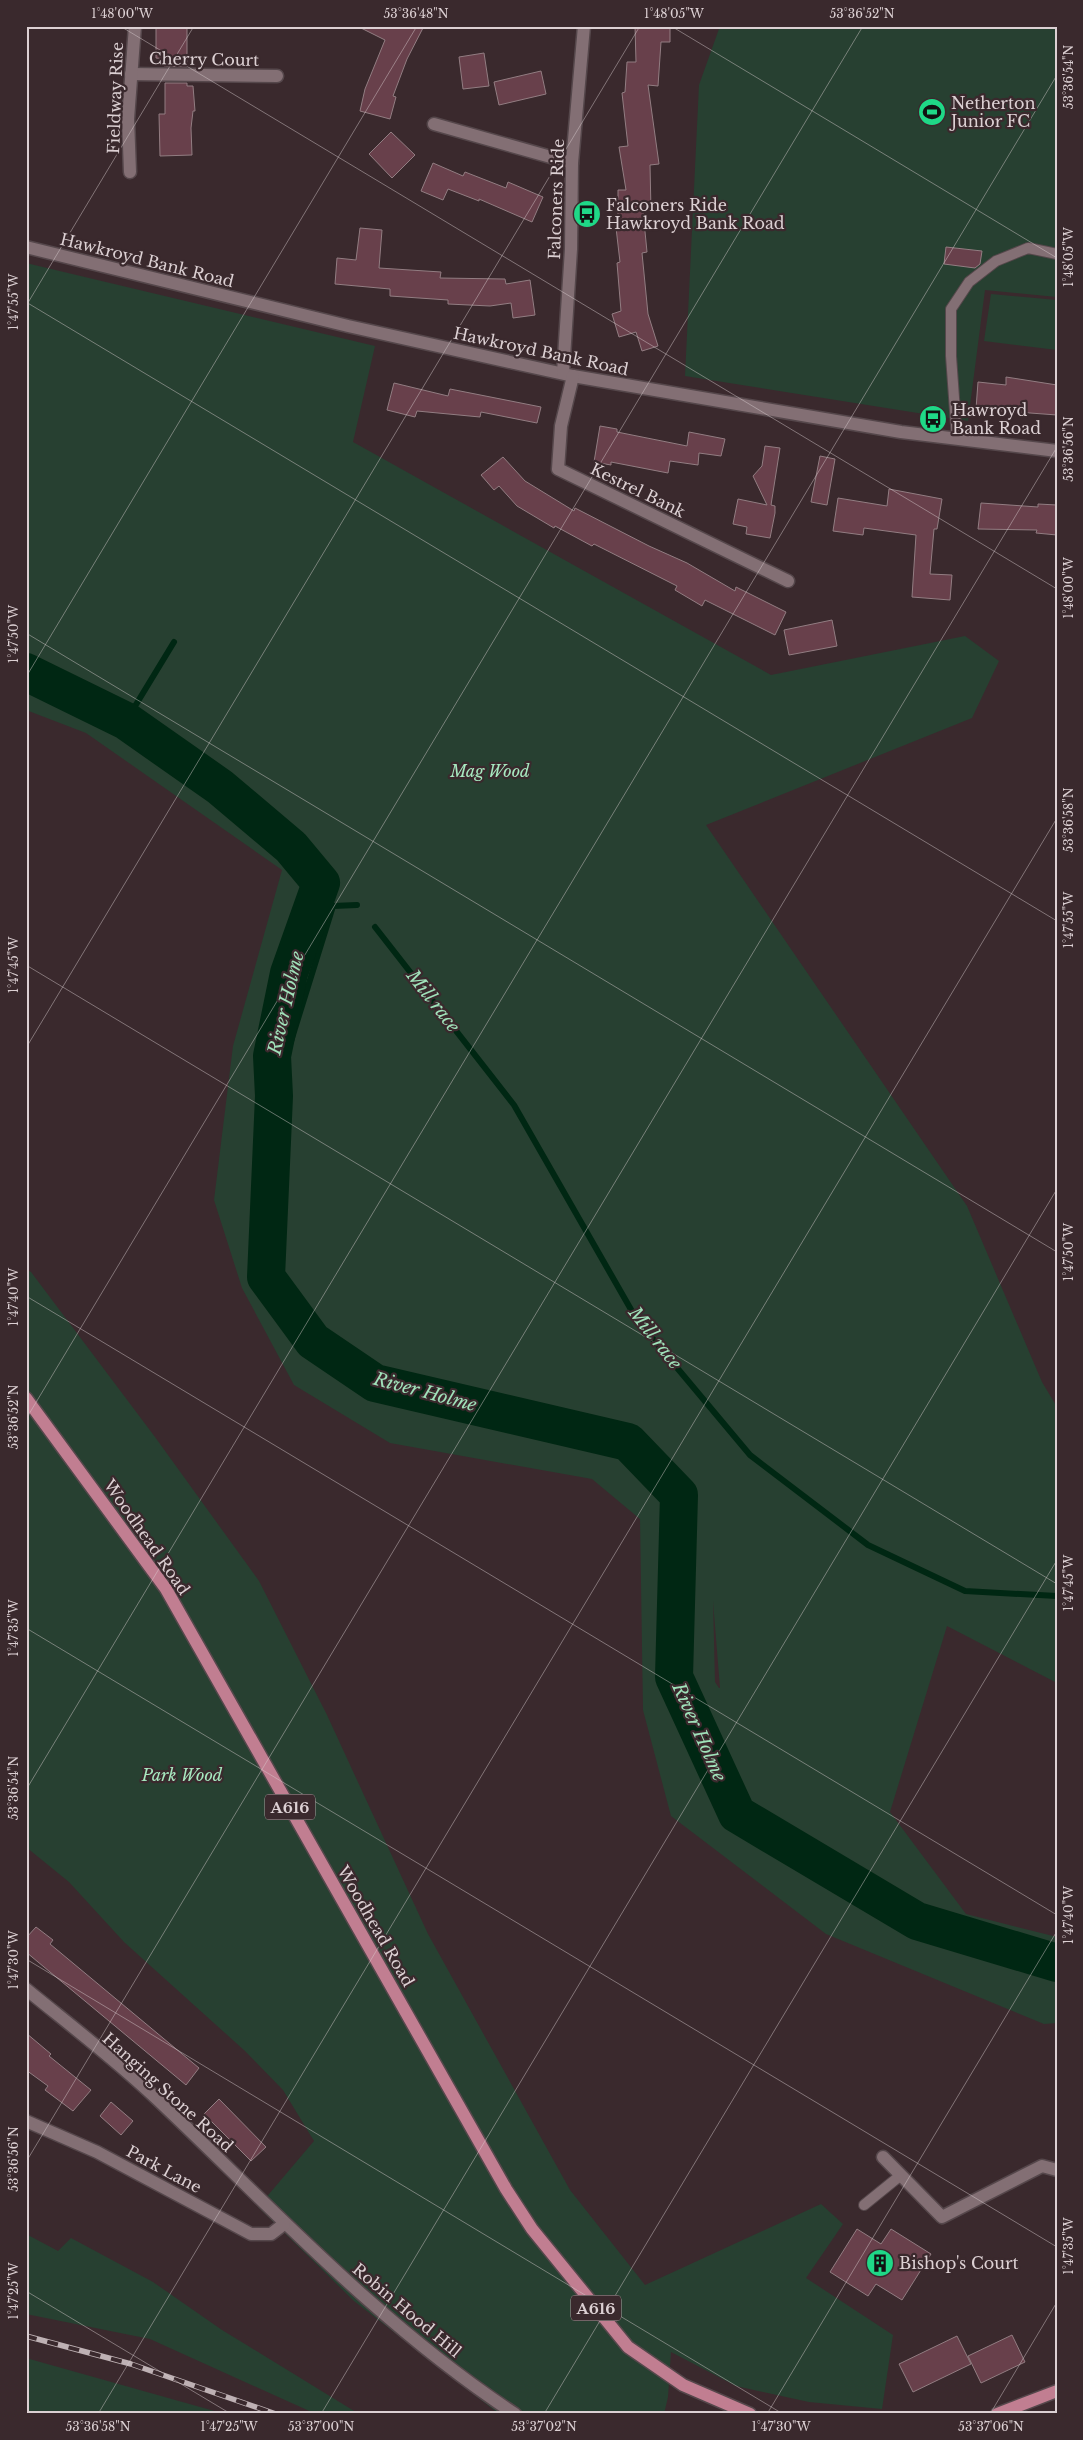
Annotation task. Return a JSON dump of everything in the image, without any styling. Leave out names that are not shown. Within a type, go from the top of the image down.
[{"type":"main road","name":"Woodhead Road","points":[[26,1398],[166,1588],[502,2181],[532,2229],[628,2347],[683,2384],[750,2414]]},
{"type":"main road","points":[[997,2414],[1057,2391]]},
{"type":"street","name":"Fieldway Rise","points":[[130,172],[128,119],[134,26]]},
{"type":"street","name":"Falconers Ride","points":[[568,375],[572,163],[584,26]]},
{"type":"street","name":"Cherry Court","points":[[131,74],[277,76]]},
{"type":"street","points":[[434,124],[572,163]]},
{"type":"street","name":"Hawkroyd Bank Road","points":[[26,248],[348,326],[568,375],[892,430],[1057,451]]},
{"type":"street","name":"Kestrel Bank","points":[[568,375],[561,426],[558,469],[788,582]]},
{"type":"street","name":"Hanging Stone Road","points":[[26,1989],[155,2097],[284,2224]]},
{"type":"street","name":"Park Lane","points":[[26,2121],[97,2152],[251,2234],[271,2234],[284,2224]]},
{"type":"street","points":[[883,2157],[942,2217],[1042,2166],[1057,2170]]},
{"type":"street","name":"Robin Hood Hill","points":[[284,2224],[361,2295],[477,2389],[515,2414]]},
{"type":"lane","points":[[957,439],[951,356],[951,310],[969,282],[996,261],[1028,248],[1057,254]]},
{"type":"lane","points":[[864,2205],[901,2175]]},
{"type":"green space","points":[[720,26],[1057,26],[1057,297],[985,290],[968,421],[685,376],[699,85]]},
{"type":"green space","name":"Mag Wood","points":[[26,263],[375,346],[353,442],[771,675],[965,636],[999,661],[972,718],[706,825],[967,1206],[1042,1382],[1057,1407],[1057,1683],[947,1626],[890,1812],[966,1914],[1057,1937],[1057,2023],[1044,2024],[826,1934],[671,1816],[643,1710],[640,1519],[592,1479],[390,1443],[294,1385],[242,1288],[214,1200],[233,1046],[282,870],[86,733],[26,710]],"holes":[[[713,1601],[720,1688],[715,1682]]]},
{"type":"green space","points":[[991,294],[1057,300],[1057,350],[984,341]]},
{"type":"green space","name":"Park Wood","points":[[26,1269],[31,1272],[155,1437],[259,1581],[327,1715],[428,1934],[570,2190],[645,2285],[821,2204],[843,2224],[806,2278],[893,2335],[882,2409],[809,2402],[736,2386],[671,2352],[668,2397],[664,2414],[499,2414],[354,2301],[258,2207],[314,2141],[283,2090],[245,2051],[124,1942],[69,1882],[26,1847]]},
{"type":"green space","points":[[26,2234],[58,2251],[71,2238],[153,2282],[222,2330],[359,2414],[316,2414],[150,2339],[26,2314]]},
{"type":"green space","points":[[26,2358],[225,2414],[26,2414]]},
{"type":"building","points":[[156,26],[187,26],[187,67],[164,66],[164,59],[156,58]]},
{"type":"building","points":[[357,26],[424,26],[407,59],[393,96],[396,97],[390,119],[360,111],[365,89],[385,40]]},
{"type":"building","points":[[635,26],[670,26],[670,42],[661,42],[658,86],[648,85],[659,164],[650,165],[651,211],[643,211],[647,252],[642,253],[648,314],[658,346],[642,351],[636,332],[619,337],[612,314],[621,311],[617,263],[620,262],[615,219],[618,218],[618,190],[626,190],[619,147],[628,146],[622,93],[625,92],[627,62],[636,62]]},
{"type":"building","points":[[484,53],[489,86],[463,89],[459,57]]},
{"type":"building","points":[[541,71],[546,94],[499,105],[494,82]]},
{"type":"building","points":[[165,83],[187,83],[187,86],[193,86],[195,111],[193,111],[191,128],[192,155],[160,156],[159,114],[165,114]]},
{"type":"building","points":[[391,132],[415,155],[392,178],[369,154]]},
{"type":"building","points":[[433,163],[463,176],[465,172],[506,188],[508,182],[543,197],[532,222],[479,199],[479,201],[448,189],[443,200],[421,191]]},
{"type":"building","points":[[360,228],[382,230],[379,268],[441,272],[440,278],[505,279],[506,284],[530,280],[535,315],[513,318],[511,303],[490,306],[448,304],[448,300],[390,296],[390,289],[335,284],[337,258],[356,260]]},
{"type":"building","points":[[946,247],[982,251],[980,264],[975,268],[944,264]]},
{"type":"building","points":[[1006,377],[1057,385],[1057,415],[976,409],[978,382],[1006,385]]},
{"type":"building","points":[[394,383],[448,396],[450,389],[541,407],[537,423],[481,412],[480,417],[417,411],[415,417],[387,410]]},
{"type":"building","points":[[600,426],[617,429],[617,432],[687,446],[689,432],[725,439],[721,456],[699,453],[698,465],[670,461],[668,473],[611,462],[611,465],[594,462]]},
{"type":"building","points":[[765,446],[780,448],[771,505],[775,506],[775,513],[770,538],[746,534],[747,527],[733,524],[738,499],[767,505],[753,476],[762,466]]},
{"type":"building","points":[[820,456],[835,459],[827,505],[811,502]]},
{"type":"building","points":[[503,457],[525,481],[574,511],[575,508],[687,563],[735,591],[736,587],[786,612],[775,635],[705,600],[702,606],[675,590],[677,586],[594,544],[592,546],[555,526],[554,528],[517,506],[499,486],[494,490],[481,475]]},
{"type":"building","points":[[889,489],[942,499],[937,529],[934,529],[930,574],[952,575],[950,600],[912,597],[916,535],[864,528],[863,535],[833,531],[838,498],[887,506]]},
{"type":"building","points":[[981,503],[1038,507],[1038,504],[1057,505],[1057,535],[1036,533],[1037,530],[978,529]]},
{"type":"building","points":[[832,620],[837,646],[789,655],[784,630]]},
{"type":"building","points":[[36,1927],[53,1940],[50,1944],[199,2068],[186,2085],[26,1952],[26,1938]]},
{"type":"building","points":[[26,2033],[51,2054],[49,2056],[91,2090],[73,2111],[45,2090],[48,2086],[26,2070]]},
{"type":"building","points":[[219,2099],[266,2147],[251,2161],[204,2114]]},
{"type":"building","points":[[111,2102],[133,2121],[121,2135],[100,2116]]},
{"type":"building","name":"Bishop's Court","points":[[857,2229],[881,2244],[891,2229],[931,2254],[902,2300],[876,2284],[868,2296],[830,2272]]},
{"type":"building","points":[[1012,2335],[1025,2362],[981,2383],[968,2356]]},
{"type":"building","points":[[957,2336],[971,2364],[913,2392],[899,2364]]},
{"type":"waterway","points":[[126,721],[174,642]]},
{"type":"waterway","name":"River Holme","points":[[26,672],[126,721],[220,787],[291,847],[321,883],[289,973],[272,1056],[274,1096],[266,1277],[313,1341],[375,1383],[628,1442],[679,1495],[674,1677],[737,1814],[917,1921],[1057,1963]]},
{"type":"waterway","name":"Mill race","points":[[274,1096],[333,906],[357,905]]},
{"type":"waterway","name":"Mill race","points":[[375,927],[514,1105],[637,1320],[750,1455],[868,1545],[965,1591],[1057,1596]]},
{"type":"railway","points":[[26,2336],[131,2364],[276,2414]]},
{"type":"place","name":"Netherton Junior FC","points":[[932,112]]},
{"type":"place","name":"Falconers Ride Hawkroyd Bank Road","points":[[587,214]]},
{"type":"place","name":"Hawroyd Bank Road","points":[[933,419]]},
{"type":"place","name":"Bishop's Court","points":[[880,2263]]}]
